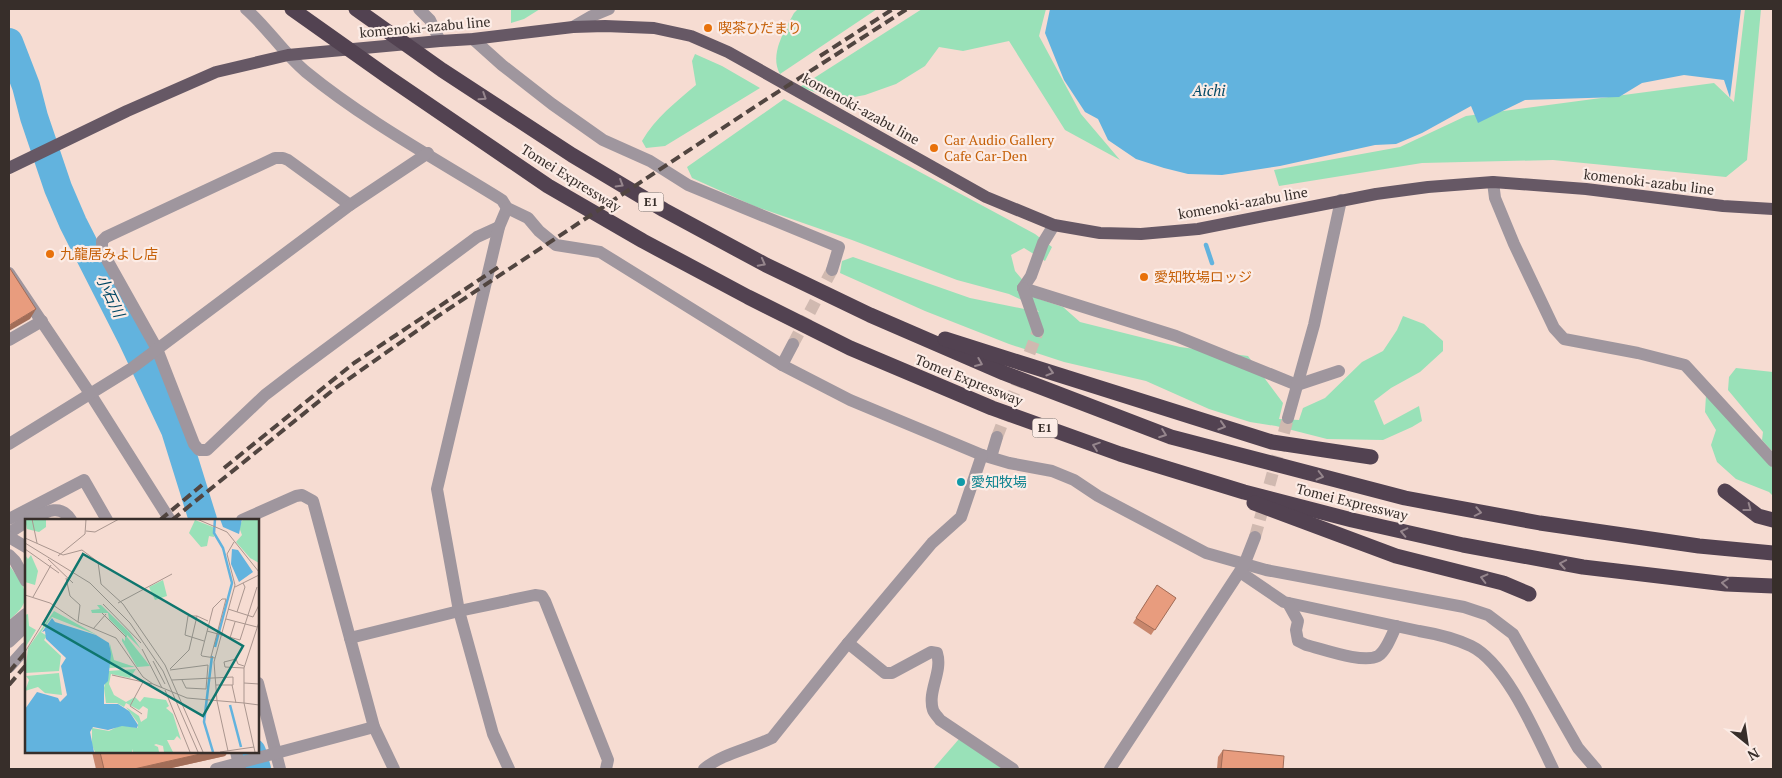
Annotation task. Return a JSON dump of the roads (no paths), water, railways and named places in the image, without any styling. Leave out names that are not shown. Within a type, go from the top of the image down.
[{"type":"highway","name":"Tomei Expressway","points":[[292,9],[548,186],[643,241],[748,297],[850,348],[992,408],[1120,454],[1253,494],[1352,520],[1463,545],[1583,568],[1726,584],[1773,586]]},
{"type":"highway","name":"Tomei Expressway","points":[[360,12],[442,70],[572,155],[664,210],[766,265],[870,315],[1004,373],[1162,433],[1405,498],[1540,523],[1699,546],[1773,553]]},
{"type":"highway","points":[[870,315],[1272,442],[1371,458]]},
{"type":"highway","points":[[1120,454],[1396,556],[1503,583],[1530,594]]},
{"type":"highway","points":[[1725,491],[1758,516],[1773,520]]},
{"type":"main road","name":"komenoki-azabu line","points":[[9,168],[127,111],[216,72],[288,55],[473,39],[573,27],[605,26],[654,28],[691,36],[728,52],[986,197],[1054,225],[1100,233],[1141,234],[1198,229],[1341,200],[1428,186],[1493,182],[1586,189],[1723,206],[1773,209]]},
{"type":"street","points":[[246,9],[305,71],[355,108],[502,200],[507,208],[528,218],[539,231],[556,245],[600,252],[782,365],[850,400],[987,456],[1010,463],[1052,471],[1066,477],[1206,553],[1242,568],[1284,602],[1440,634],[1472,646],[1495,664],[1531,725],[1553,769]]},
{"type":"street","points":[[419,9],[430,20],[440,41]]},
{"type":"street","points":[[573,27],[609,9]]},
{"type":"street","points":[[473,39],[502,66],[603,140],[650,160],[688,185],[839,247],[832,270]]},
{"type":"street","points":[[9,444],[132,368],[350,205],[428,154]]},
{"type":"street","points":[[350,205],[288,160],[274,158],[106,237],[102,241],[102,251],[157,349],[196,448],[202,451],[207,450],[265,395],[294,372],[477,237],[499,227]]},
{"type":"street","points":[[1493,182],[1495,198],[1514,244],[1554,328],[1564,339],[1638,353],[1685,365],[1773,461]]},
{"type":"street","points":[[1288,418],[1314,325],[1341,200]]},
{"type":"street","points":[[507,208],[499,227],[437,489],[458,611],[493,734],[509,769]]},
{"type":"street","points":[[1038,331],[1023,288],[1030,276],[1043,243],[1054,225]]},
{"type":"street","points":[[9,272],[91,395],[169,519]]},
{"type":"street","points":[[1023,288],[1176,336],[1297,385],[1339,372]]},
{"type":"street","points":[[9,340],[42,321]]},
{"type":"street","points":[[782,365],[793,344]]},
{"type":"street","points":[[704,769],[725,756],[759,745],[772,738],[848,643],[932,543],[961,517],[997,437]]},
{"type":"street","points":[[9,520],[84,480],[106,519]]},
{"type":"street","points":[[244,519],[296,496],[302,495],[313,501],[374,727],[394,769]]},
{"type":"street","points":[[32,519],[49,511],[60,510],[68,515],[70,519]]},
{"type":"street","points":[[42,519],[57,516],[62,519]]},
{"type":"street","points":[[18,532],[25,545]]},
{"type":"street","points":[[1110,769],[1242,568],[1255,537]]},
{"type":"street","points":[[9,555],[25,579]]},
{"type":"street","points":[[1242,568],[1266,570],[1464,607],[1488,615],[1513,634],[1578,748],[1596,769]]},
{"type":"street","points":[[350,638],[458,611],[539,595],[544,598],[608,760],[606,769]]},
{"type":"street","points":[[1288,603],[1298,620],[1296,630],[1298,641],[1306,645],[1366,660],[1379,655],[1390,640],[1396,626]]},
{"type":"street","points":[[9,628],[25,618]]},
{"type":"street","points":[[9,642],[25,618]]},
{"type":"street","points":[[848,643],[885,673],[892,673],[931,652],[937,653],[939,660],[932,698],[933,711],[940,720],[1013,769]]},
{"type":"street","points":[[9,667],[25,649]]},
{"type":"street","points":[[259,687],[272,755],[280,769]]},
{"type":"street","points":[[216,769],[374,727]]},
{"type":"water","name":"Aichi","points":[[1050,9],[1741,9],[1730,98],[1724,80],[1684,75],[1642,83],[1619,97],[1525,100],[1478,123],[1471,106],[1422,133],[1396,144],[1375,145],[1280,166],[1222,175],[1188,174],[1164,168],[1136,159],[1108,140],[1098,119],[1085,112],[1064,80],[1045,33]]},
{"type":"waterway","name":"小石川","points":[[9,42],[26,86],[34,117],[58,188],[73,223],[132,339],[175,430],[203,519]]},
{"type":"waterway","points":[[1206,245],[1212,263]]},
{"type":"waterway","name":"小石川","points":[[252,753],[257,769]]},
{"type":"tunnel","points":[[793,344],[832,270]]},
{"type":"tunnel","points":[[997,437],[1038,331]]},
{"type":"tunnel","points":[[1255,537],[1288,418]]},
{"type":"railway","points":[[820,56],[893,9]]},
{"type":"railway","points":[[173,519],[333,390],[438,316],[756,106],[907,9]]},
{"type":"railway","points":[[224,468],[354,363],[500,266]]},
{"type":"railway","points":[[161,519],[202,485]]},
{"type":"railway","points":[[9,672],[25,653]]},
{"type":"railway","points":[[9,685],[25,666]]},
{"type":"place","name":"喫茶ひだまり","points":[[708,28]]},
{"type":"place","name":"Car Audio Gallery Cafe Car-Den","points":[[934,148]]},
{"type":"place","name":"九龍居みよし店","points":[[50,254]]},
{"type":"place","name":"愛知牧場ロッジ","points":[[1144,277]]},
{"type":"place","name":"愛知牧場","points":[[961,482]]}]
